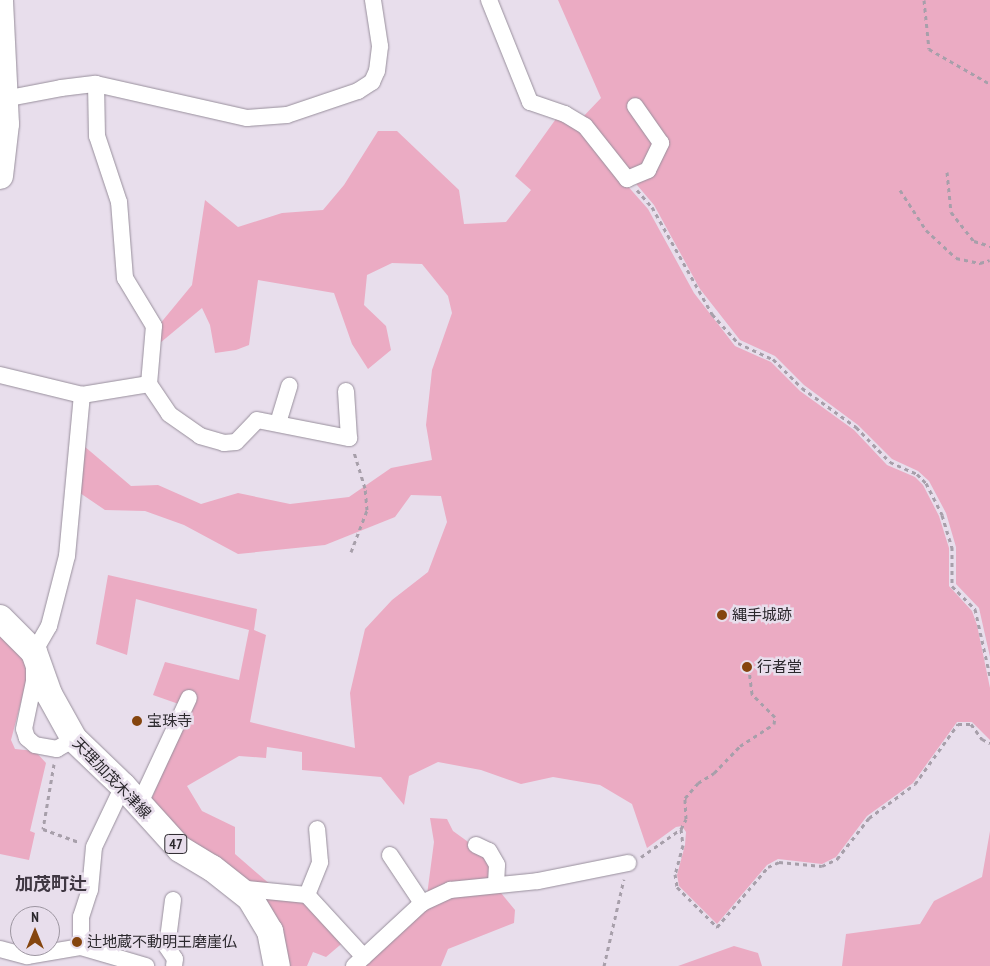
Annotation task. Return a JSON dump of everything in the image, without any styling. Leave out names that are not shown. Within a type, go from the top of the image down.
[{"type":"main road","points":[[0,0],[3,116],[0,176]]},
{"type":"main road","name":"天理加茂木津線","points":[[0,618],[26,640],[34,652],[50,694],[65,744],[131,796],[180,849],[212,868],[237,888],[262,914],[275,947],[276,966]]},
{"type":"street","points":[[3,116],[61,88],[96,84],[154,95],[239,116],[287,115],[358,92],[372,82],[377,71],[380,46],[373,0]]},
{"type":"street","points":[[489,0],[530,102],[565,114],[585,126],[627,179],[648,170],[661,144],[634,106]]},
{"type":"street","points":[[96,84],[97,136],[119,202],[125,278],[154,326],[149,384],[169,414],[200,436],[224,443],[236,442],[257,420],[349,438],[346,391]]},
{"type":"street","points":[[0,375],[82,396],[149,384]]},
{"type":"street","points":[[278,423],[289,386]]},
{"type":"street","points":[[65,744],[35,745],[25,733],[34,681],[34,652],[50,626],[67,556],[82,396]]},
{"type":"street","points":[[81,946],[81,917],[90,890],[94,847],[131,796],[189,698]]},
{"type":"street","points":[[306,895],[320,862],[316,829]]},
{"type":"street","points":[[476,845],[489,851],[497,865],[496,884]]},
{"type":"street","points":[[390,856],[422,903]]},
{"type":"street","points":[[237,888],[306,895],[359,961],[422,903],[450,890],[538,881],[628,864]]},
{"type":"street","points":[[174,900],[167,946],[175,959],[174,966]]},
{"type":"street","points":[[0,949],[27,956],[53,954],[81,946],[146,966]]},
{"type":"path","points":[[924,0],[929,49],[990,84]]},
{"type":"path","points":[[947,172],[951,212],[974,241],[990,246]]},
{"type":"path","points":[[627,179],[652,207],[712,314],[738,343],[773,359],[802,388],[856,427],[890,462],[917,474],[926,483],[942,515],[952,547],[952,586],[975,609],[990,676]]},
{"type":"path","points":[[900,190],[926,230],[956,258],[980,263],[990,260]]},
{"type":"path","points":[[349,438],[365,488],[367,510],[351,552]]},
{"type":"path","points":[[604,966],[628,864],[681,829],[686,819],[685,798],[698,783],[714,773],[740,746],[774,724],[775,716],[752,694],[748,671]]},
{"type":"path","points":[[681,829],[683,845],[675,874],[676,887],[717,927],[768,867],[779,862],[822,866],[837,859],[869,818],[915,784],[958,724],[971,724],[982,739],[990,743]]},
{"type":"path","points":[[65,744],[43,829],[94,847]]},
{"type":"shaded area","points":[[558,0],[990,0],[990,657],[979,608],[956,584],[956,547],[946,513],[929,481],[918,471],[892,459],[858,425],[804,385],[775,356],[740,340],[700,289],[654,205],[581,119],[601,98]]},
{"type":"shaded area","points":[[558,116],[570,121],[648,209],[694,293],[735,346],[771,362],[800,391],[854,430],[887,465],[915,477],[923,485],[939,516],[949,548],[949,586],[972,611],[977,625],[990,688],[990,740],[972,722],[957,722],[913,783],[867,816],[836,857],[822,864],[778,859],[767,865],[717,924],[679,886],[677,875],[685,845],[686,832],[682,826],[676,827],[647,848],[632,804],[600,785],[553,777],[521,784],[481,770],[438,762],[409,776],[404,805],[381,777],[302,770],[302,752],[267,747],[266,758],[239,756],[187,786],[202,811],[235,827],[235,854],[272,886],[246,884],[186,842],[148,807],[190,708],[153,695],[165,662],[239,680],[249,630],[136,599],[127,655],[96,644],[108,575],[257,609],[254,630],[266,635],[250,722],[355,748],[350,693],[365,629],[392,600],[428,572],[447,522],[441,496],[411,495],[395,517],[325,545],[238,554],[184,525],[145,511],[105,510],[80,493],[84,446],[131,486],[158,485],[201,504],[238,493],[290,504],[349,497],[391,468],[432,460],[426,425],[432,370],[452,313],[448,296],[422,264],[392,263],[367,275],[364,305],[386,326],[391,350],[368,369],[352,344],[334,293],[258,280],[249,345],[236,350],[215,353],[210,325],[202,308],[160,343],[159,325],[192,285],[205,200],[238,227],[282,213],[323,210],[344,185],[378,131],[397,131],[459,190],[464,224],[506,222],[531,190],[515,176]]},
{"type":"shaded area","points":[[0,636],[24,658],[27,679],[11,740],[15,749],[35,751],[46,763],[30,831],[35,833],[29,860],[0,854]]},
{"type":"shaded area","points":[[430,818],[447,819],[453,831],[478,849],[489,862],[491,881],[427,895],[434,842]]},
{"type":"shaded area","points":[[990,831],[990,966],[842,966],[846,934],[920,924],[934,901],[982,877]]},
{"type":"shaded area","points":[[497,888],[515,910],[514,923],[448,949],[441,966],[359,966],[431,902]]},
{"type":"shaded area","points":[[260,892],[305,898],[346,940],[326,957],[313,952],[307,966],[285,966]]},
{"type":"shaded area","points":[[734,946],[758,953],[762,966],[678,966]]},
{"type":"place","name":"縄手城跡","points":[[722,615]]},
{"type":"place","name":"行者堂","points":[[747,667]]},
{"type":"place","name":"宝珠寺","points":[[137,721]]},
{"type":"place","name":"辻地蔵不動明王磨崖仏","points":[[77,942]]},
{"type":"district","name":"加茂町辻","points":[[51,884]]}]
